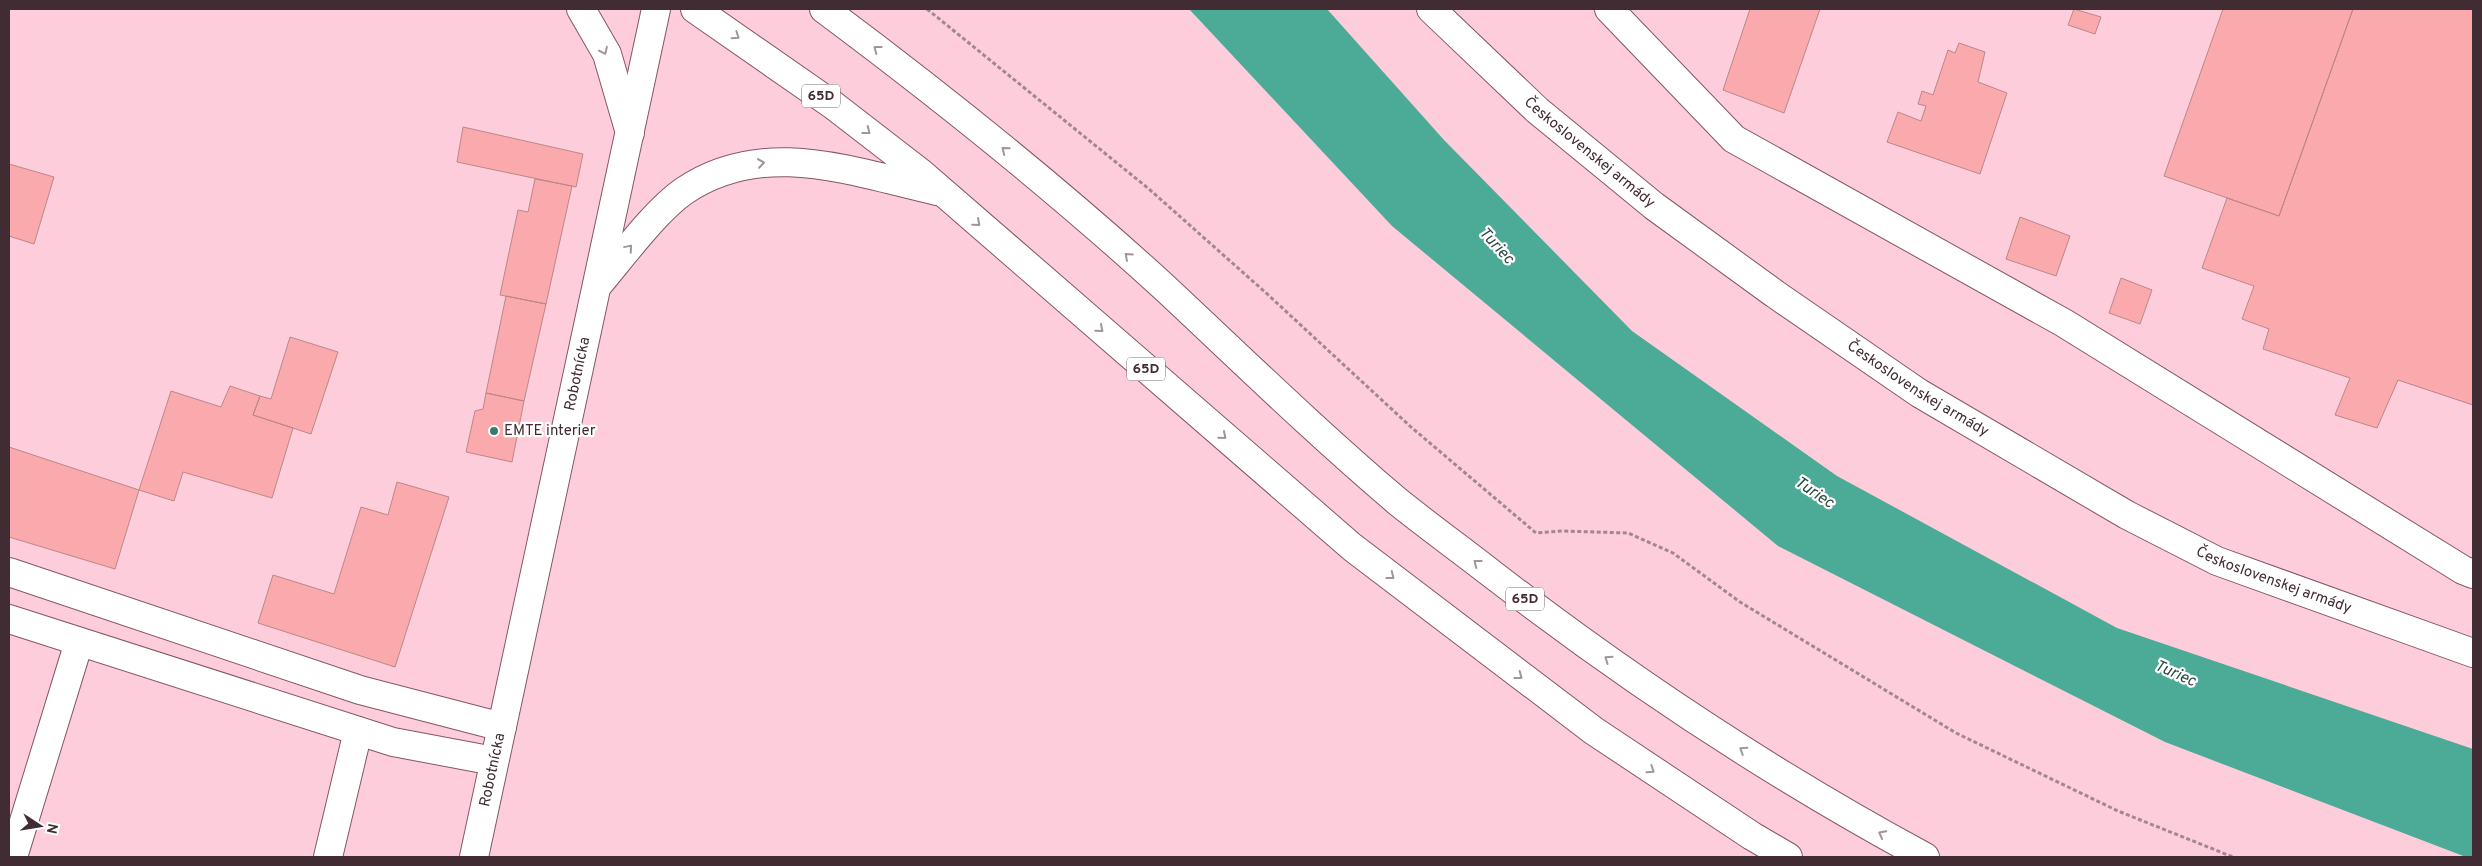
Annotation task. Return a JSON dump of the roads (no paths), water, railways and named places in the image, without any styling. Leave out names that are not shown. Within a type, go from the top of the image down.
[{"type":"main road","points":[[581,9],[607,54],[630,133]]},
{"type":"main road","name":"Robotnícka","points":[[474,857],[656,9]]},
{"type":"main road","name":"65D","points":[[695,9],[833,105],[940,191],[1352,547],[1594,731],[1744,831],[1788,857]]},
{"type":"main road","name":"65D","points":[[824,9],[918,79],[1048,185],[1164,288],[1268,386],[1422,520],[1557,624],[1787,779],[1925,857]]},
{"type":"main road","name":"Československej armády","points":[[1431,9],[1537,110],[1654,206],[1774,294],[1919,394],[2127,515],[2217,561],[2473,654]]},
{"type":"main road","points":[[1609,9],[1734,139],[2064,323],[2462,570],[2473,574]]},
{"type":"main road","points":[[597,286],[649,225],[683,191],[720,171],[762,162],[794,161],[940,191]]},
{"type":"main road","points":[[9,572],[360,690],[502,727]]},
{"type":"main road","points":[[9,619],[393,742],[494,761]]},
{"type":"main road","points":[[13,857],[79,642]]},
{"type":"main road","points":[[328,857],[358,730]]},
{"type":"water","name":"Turiec","points":[[1189,9],[1327,9],[1444,140],[1632,331],[1837,476],[2117,628],[2473,749],[2473,857],[2466,857],[2165,742],[1778,546],[1392,226]]},
{"type":"place","name":"EMTE interier","points":[[494,431]]}]
